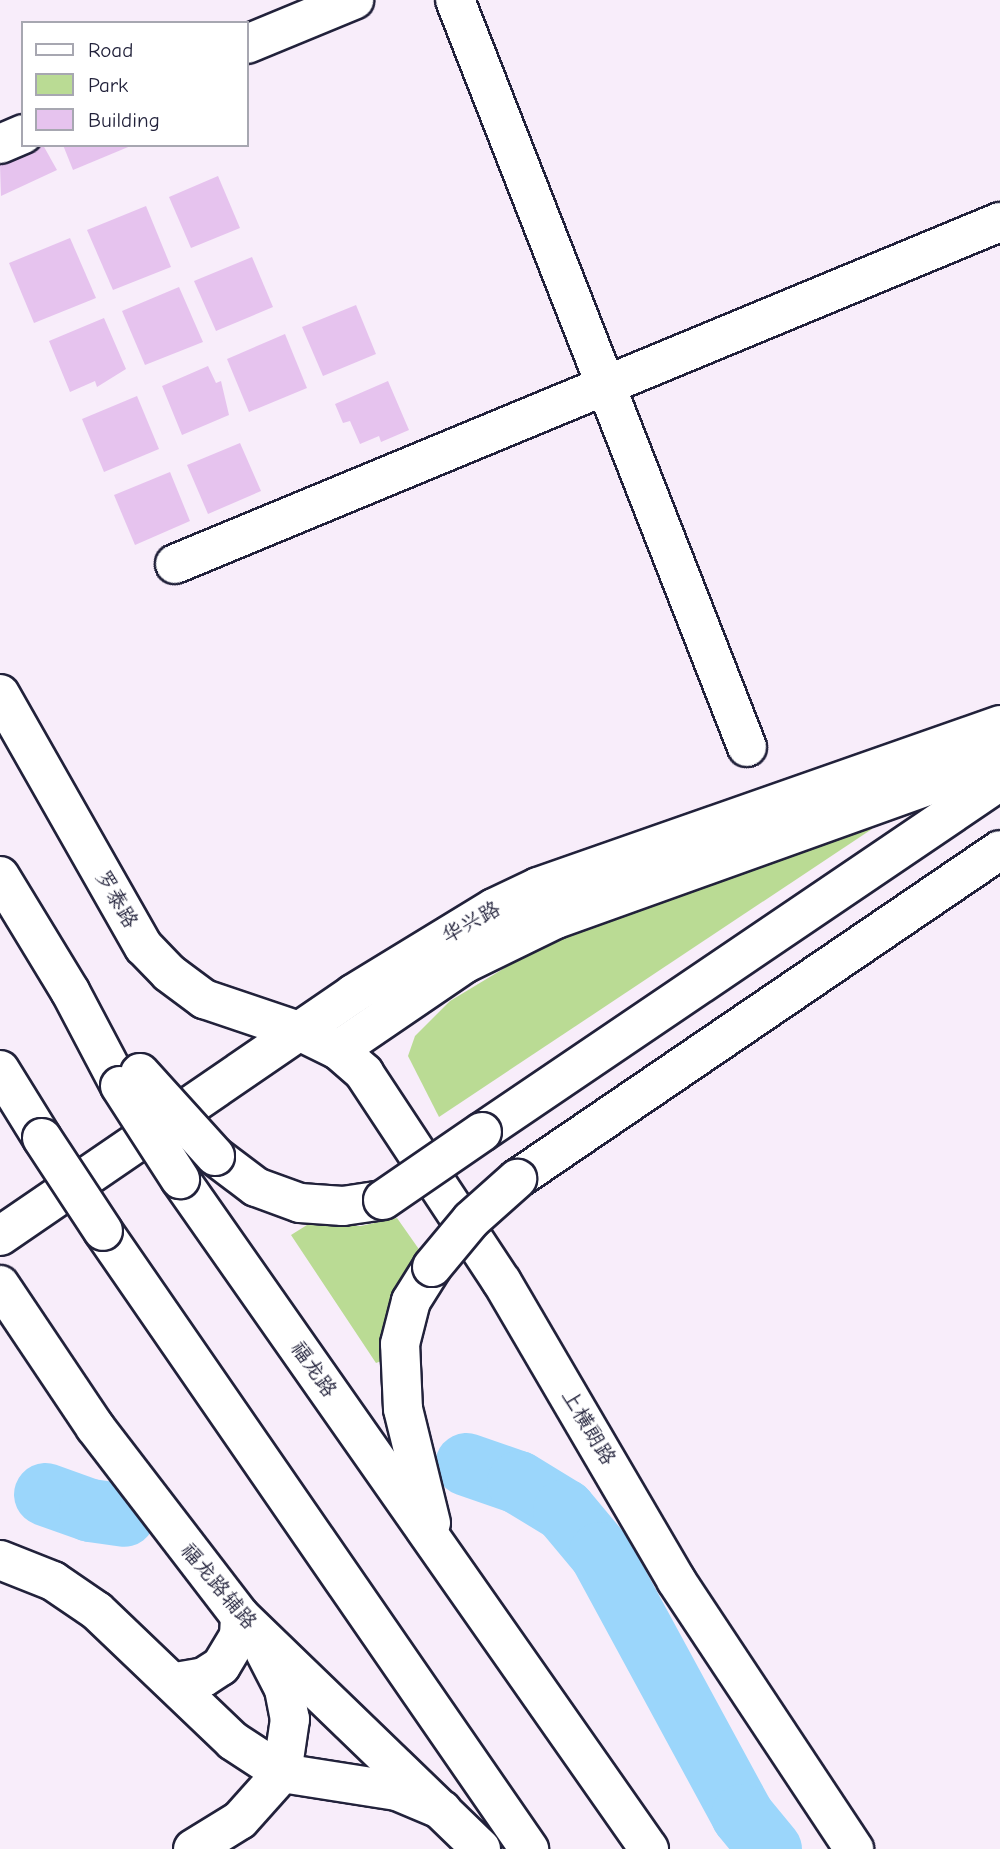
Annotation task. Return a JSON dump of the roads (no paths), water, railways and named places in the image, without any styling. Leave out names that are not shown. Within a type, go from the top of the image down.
[{"type":"main road","points":[[248,44],[354,0]]},
{"type":"main road","points":[[455,0],[747,747]]},
{"type":"main road","points":[[0,144],[21,135]]},
{"type":"main road","points":[[174,564],[1000,222]]},
{"type":"main road","name":"罗泰路","points":[[0,694],[144,947],[169,973],[204,999],[299,1031]]},
{"type":"main road","name":"华兴路","points":[[0,1236],[299,1031],[436,941],[538,887],[1000,725]]},
{"type":"main road","name":"华兴路","points":[[338,1050],[464,964],[556,919],[1000,760]]},
{"type":"main road","points":[[130,1079],[215,1156],[256,1187],[300,1203],[343,1206],[383,1200],[1000,781]]},
{"type":"main road","points":[[435,1539],[403,1409],[400,1363],[400,1344],[411,1301],[432,1267],[471,1220],[517,1179],[1000,850]]},
{"type":"main road","name":"福龙路","points":[[0,876],[70,991],[130,1079],[180,1179],[435,1539],[649,1849]]},
{"type":"main road","name":"上横朗路","points":[[299,1031],[338,1050],[364,1073],[502,1282],[676,1580],[854,1849]]},
{"type":"main road","points":[[0,1070],[103,1231],[529,1849]]},
{"type":"main road","name":"福龙路辅路","points":[[0,1285],[95,1427],[240,1616],[447,1813],[481,1849]]},
{"type":"main road","points":[[0,1560],[53,1581],[75,1596],[176,1682],[233,1741],[282,1773],[397,1791],[447,1813]]},
{"type":"main road","points":[[176,1682],[204,1677],[221,1666],[237,1643],[240,1616]]},
{"type":"main road","points":[[193,1849],[240,1821],[282,1773],[290,1719],[284,1689],[240,1616]]},
{"type":"waterway","points":[[466,1464],[518,1482],[564,1510],[600,1553],[742,1815],[770,1849]]},
{"type":"waterway","points":[[45,1494],[90,1510],[124,1515]]}]
